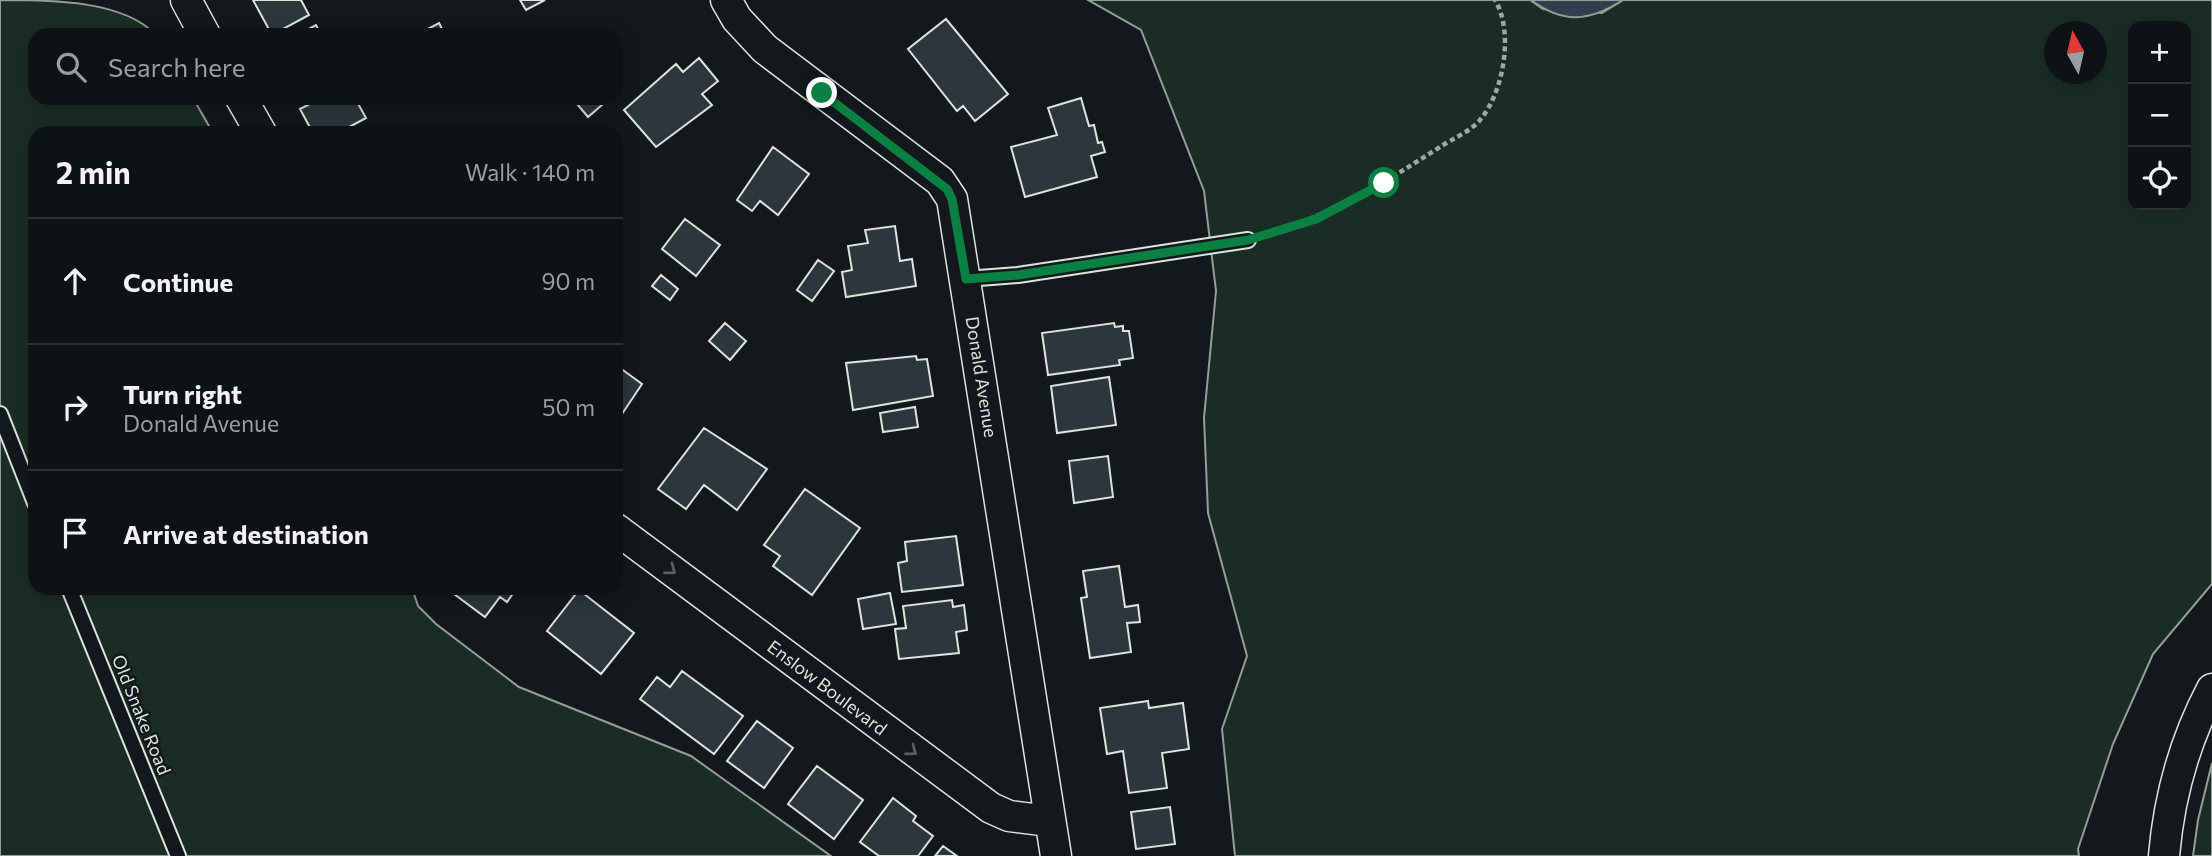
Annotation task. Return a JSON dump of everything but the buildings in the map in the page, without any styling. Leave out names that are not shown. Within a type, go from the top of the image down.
[{"type":"street","points":[[186,0],[201,28]]},
{"type":"street","name":"Donald Avenue","points":[[726,0],[737,19],[765,49],[940,181],[952,199],[1056,856]]},
{"type":"street","points":[[245,105],[257,126]]},
{"type":"street","name":"Enslow Boulevard","points":[[623,534],[991,808],[1009,816],[1049,821]]},
{"type":"street","points":[[2164,856],[2167,822],[2178,769],[2197,716],[2212,689]]},
{"type":"lane","points":[[966,279],[1031,273],[1248,240]]},
{"type":"lane","points":[[0,414],[28,485]]},
{"type":"lane","name":"Old Snake Road","points":[[72,595],[178,856]]},
{"type":"path","points":[[1248,240],[1316,219],[1384,183],[1480,121],[1503,79],[1504,14],[1495,0]]},
{"type":"green space","points":[[0,0],[63,2],[106,9],[125,15],[148,28],[28,28],[28,105],[197,105],[209,126],[28,126],[28,595],[414,595],[418,606],[436,624],[519,687],[691,756],[831,856],[0,856]]},
{"type":"green space","points":[[1088,0],[1530,0],[1543,9],[1602,13],[1623,0],[2212,0],[2212,584],[2153,654],[2113,744],[2078,849],[2079,856],[1235,856],[1222,729],[1247,656],[1208,513],[1204,418],[1216,291],[1204,191],[1141,30]]},
{"type":"green space","points":[[2212,763],[2212,856],[2193,856],[2198,820]]},
{"type":"water","points":[[1531,0],[1623,0],[1599,13],[1576,17],[1554,13]]},
{"type":"route","points":[[822,93],[947,189],[952,199],[966,279],[1018,275],[1248,240],[1316,219],[1384,183]]}]
